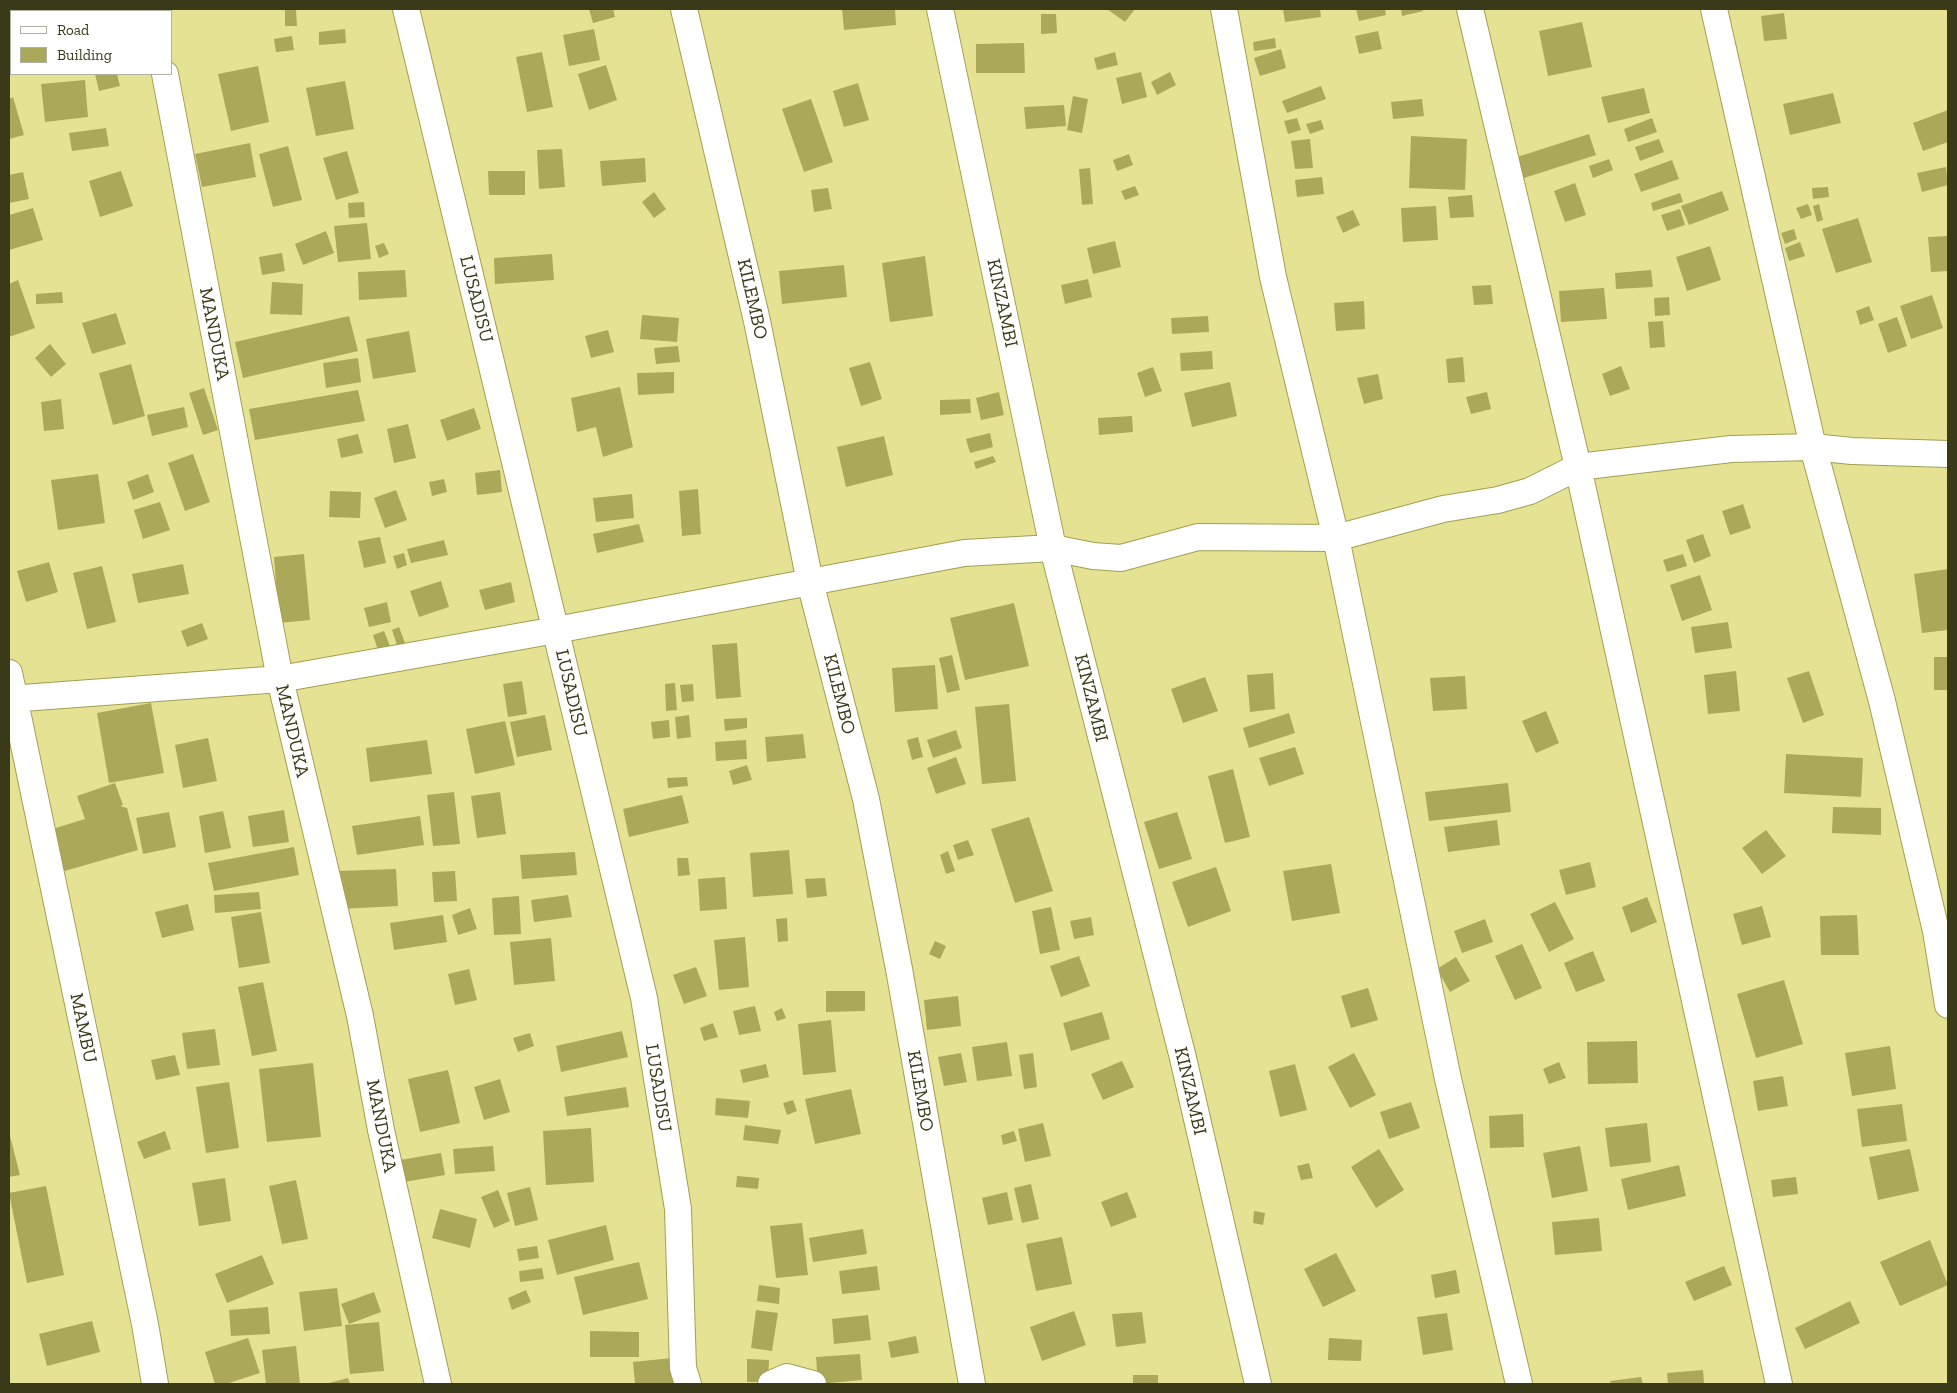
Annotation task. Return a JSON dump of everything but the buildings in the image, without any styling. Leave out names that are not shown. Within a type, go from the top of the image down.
[{"type":"street","name":"LUSADISU","points":[[406,9],[644,998],[678,1209],[683,1368],[688,1384]]},
{"type":"street","name":"KILEMBO","points":[[684,9],[757,321],[810,582],[866,799],[899,969],[967,1384]]},
{"type":"street","name":"KINZAMBI","points":[[940,9],[1053,548],[1183,1058],[1258,1384]]},
{"type":"street","points":[[1224,9],[1273,277],[1336,538],[1448,1079],[1518,1384]]},
{"type":"street","points":[[1470,9],[1578,467],[1779,1384]]},
{"type":"street","points":[[1714,9],[1813,448],[1882,702],[1936,931],[1948,1005]]},
{"type":"street","name":"MANDUKA","points":[[165,75],[280,679],[360,1016],[380,1130],[438,1384]]},
{"type":"street","points":[[11,699],[280,679],[964,554],[1053,548],[1093,556],[1121,558],[1198,538],[1336,538],[1442,509],[1498,500],[1530,491],[1578,467],[1731,449],[1813,448],[1948,454]]},
{"type":"street","name":"MAMBU","points":[[9,673],[11,699],[145,1324],[156,1384]]},
{"type":"street","points":[[771,1384],[786,1377],[813,1384]]}]
